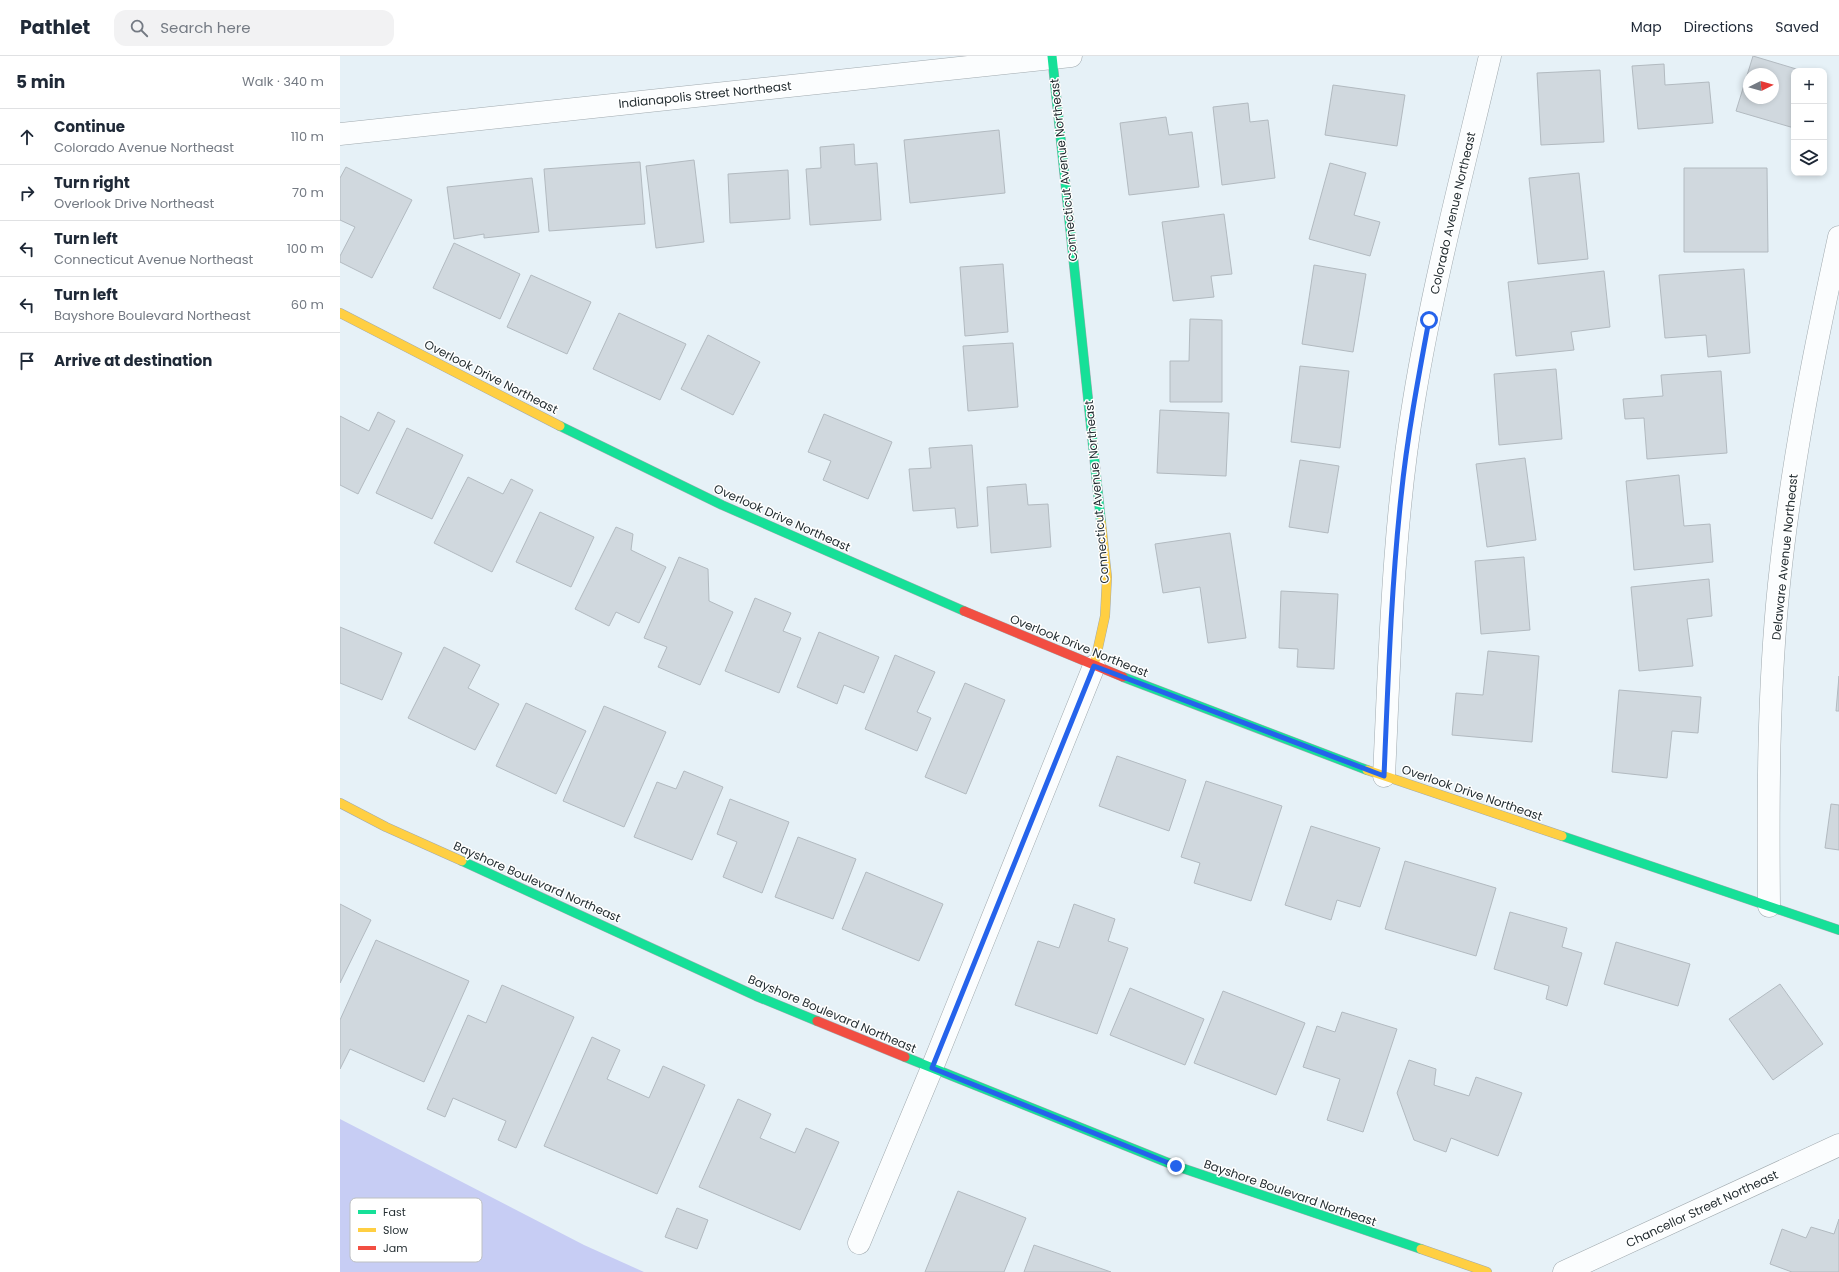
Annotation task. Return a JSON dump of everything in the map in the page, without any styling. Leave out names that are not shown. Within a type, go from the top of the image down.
[{"type":"street","name":"Colorado Avenue Northeast","points":[[1384,776],[1393,585],[1401,496],[1414,400],[1445,246],[1490,56]]},
{"type":"street","name":"Indianapolis Street Northeast","points":[[340,134],[1059,57]]},
{"type":"street","name":"Connecticut Avenue Northeast","points":[[859,1243],[932,1068],[1094,666],[1106,616],[1107,577],[1059,57]]},
{"type":"street","name":"Delaware Avenue Northeast","points":[[1769,906],[1770,716],[1779,584],[1802,419],[1813,356],[1839,237]]},
{"type":"street","name":"Overlook Drive Northeast","points":[[340,313],[506,399],[722,505],[943,602],[1094,666],[1384,776],[1839,930]]},
{"type":"street","name":"Bayshore Boulevard Northeast","points":[[340,804],[756,996],[932,1068],[1176,1166],[1486,1272]]},
{"type":"street","name":"Chancellor Street Northeast","points":[[1564,1272],[1839,1145]]},
{"type":"water","points":[[340,1119],[584,1245],[644,1272],[340,1272]]},
{"type":"building","points":[[1753,56],[1793,68],[1791,68],[1791,127],[1736,111],[1743,88],[1743,104],[1779,104],[1779,68],[1749,68]]},
{"type":"building","points":[[1664,64],[1665,85],[1709,82],[1713,123],[1638,129],[1632,66]]},
{"type":"building","points":[[1600,70],[1604,142],[1541,145],[1537,73]]},
{"type":"building","points":[[1333,85],[1405,95],[1397,146],[1325,135]]},
{"type":"building","points":[[1248,103],[1250,122],[1268,120],[1275,178],[1222,185],[1213,107]]},
{"type":"building","points":[[1166,117],[1169,135],[1192,132],[1199,187],[1129,195],[1120,123]]},
{"type":"building","points":[[999,130],[1005,193],[910,203],[904,140]]},
{"type":"building","points":[[854,144],[855,165],[877,163],[881,220],[810,225],[806,169],[821,168],[820,147]]},
{"type":"building","points":[[694,160],[704,242],[656,248],[646,166]]},
{"type":"building","points":[[640,162],[645,224],[549,231],[544,169]]},
{"type":"building","points":[[1330,163],[1366,173],[1354,215],[1380,222],[1370,256],[1309,239]]},
{"type":"building","points":[[346,167],[412,200],[372,278],[340,262],[340,256],[355,227],[340,220],[340,178]]},
{"type":"building","points":[[1684,168],[1767,168],[1768,252],[1684,252]]},
{"type":"building","points":[[788,170],[790,219],[730,223],[728,174]]},
{"type":"building","points":[[1579,173],[1588,259],[1538,264],[1529,178]]},
{"type":"building","points":[[532,178],[539,232],[484,238],[484,234],[454,239],[447,187]]},
{"type":"building","points":[[1224,214],[1232,274],[1211,276],[1214,297],[1173,301],[1162,222]]},
{"type":"building","points":[[454,243],[520,274],[500,319],[433,288]]},
{"type":"building","points":[[1003,264],[1008,332],[965,336],[960,267]]},
{"type":"building","points":[[1314,265],[1366,274],[1353,352],[1302,344]]},
{"type":"building","points":[[1744,269],[1750,353],[1708,357],[1706,335],[1665,338],[1659,275]]},
{"type":"building","points":[[1604,271],[1610,327],[1571,332],[1574,350],[1516,356],[1508,282]]},
{"type":"building","points":[[531,275],[591,302],[567,354],[507,327]]},
{"type":"building","points":[[619,313],[686,344],[660,400],[593,369]]},
{"type":"building","points":[[1190,319],[1222,320],[1222,402],[1170,402],[1170,361],[1189,361]]},
{"type":"building","points":[[708,335],[760,362],[733,415],[681,389]]},
{"type":"building","points":[[1013,343],[1018,407],[968,411],[963,346]]},
{"type":"building","points":[[1300,366],[1349,371],[1340,448],[1291,442]]},
{"type":"building","points":[[1556,369],[1562,439],[1499,445],[1494,374]]},
{"type":"building","points":[[1721,371],[1727,453],[1647,459],[1644,418],[1625,419],[1623,399],[1663,396],[1661,375]]},
{"type":"building","points":[[1160,410],[1229,413],[1226,476],[1157,473]]},
{"type":"building","points":[[378,412],[395,421],[358,494],[340,485],[340,416],[369,431]]},
{"type":"building","points":[[824,414],[892,442],[868,499],[823,480],[831,461],[808,452]]},
{"type":"building","points":[[407,428],[463,455],[432,519],[376,493]]},
{"type":"building","points":[[972,445],[978,526],[957,528],[955,508],[913,511],[909,469],[931,468],[929,448]]},
{"type":"building","points":[[1525,458],[1536,540],[1487,547],[1476,464]]},
{"type":"building","points":[[1300,460],[1339,466],[1328,533],[1289,527]]},
{"type":"building","points":[[1679,475],[1684,526],[1710,524],[1713,562],[1634,570],[1626,481]]},
{"type":"building","points":[[468,477],[503,494],[511,479],[533,490],[492,572],[434,543]]},
{"type":"building","points":[[1026,484],[1028,505],[1048,504],[1051,547],[991,553],[987,487]]},
{"type":"building","points":[[540,512],[594,537],[571,587],[516,562]]},
{"type":"building","points":[[616,527],[633,534],[631,550],[666,567],[639,623],[616,612],[609,626],[575,609]]},
{"type":"building","points":[[1230,533],[1246,638],[1208,643],[1200,587],[1163,593],[1155,544]]},
{"type":"building","points":[[679,557],[708,569],[709,601],[733,612],[700,685],[658,667],[667,647],[644,638]]},
{"type":"building","points":[[1524,557],[1530,630],[1481,634],[1475,561]]},
{"type":"building","points":[[1709,579],[1712,616],[1687,619],[1693,666],[1639,671],[1631,587]]},
{"type":"building","points":[[1281,591],[1338,594],[1334,669],[1297,667],[1298,649],[1279,648]]},
{"type":"building","points":[[755,598],[791,613],[783,631],[801,638],[779,693],[725,671]]},
{"type":"building","points":[[340,627],[402,653],[382,700],[340,683]]},
{"type":"building","points":[[819,632],[879,657],[864,693],[844,685],[837,704],[797,687]]},
{"type":"building","points":[[444,647],[480,665],[468,688],[499,704],[475,750],[408,718]]},
{"type":"building","points":[[1488,651],[1539,656],[1532,742],[1452,735],[1456,693],[1483,695]]},
{"type":"building","points":[[895,655],[935,672],[917,712],[931,718],[917,751],[865,729]]},
{"type":"building","points":[[1839,676],[1839,711],[1836,711]]},
{"type":"building","points":[[965,683],[1005,700],[966,794],[925,777]]},
{"type":"building","points":[[1619,690],[1701,697],[1698,733],[1672,731],[1667,778],[1612,772]]},
{"type":"building","points":[[526,703],[586,731],[556,794],[496,766]]},
{"type":"building","points":[[604,706],[666,732],[624,827],[563,801]]},
{"type":"building","points":[[1117,756],[1186,780],[1169,831],[1099,806]]},
{"type":"building","points":[[684,771],[723,787],[692,860],[634,837],[657,782],[676,789]]},
{"type":"building","points":[[1206,781],[1282,806],[1251,901],[1194,883],[1200,863],[1181,857]]},
{"type":"building","points":[[730,799],[789,822],[762,893],[723,877],[737,842],[717,834]]},
{"type":"building","points":[[1831,804],[1839,805],[1839,850],[1825,848]]},
{"type":"building","points":[[1311,826],[1380,848],[1360,907],[1337,900],[1331,920],[1285,905]]},
{"type":"building","points":[[798,837],[856,859],[833,919],[775,897]]},
{"type":"building","points":[[1405,861],[1496,888],[1476,956],[1385,929]]},
{"type":"building","points":[[866,872],[943,904],[919,961],[842,929]]},
{"type":"building","points":[[340,904],[371,920],[340,983]]},
{"type":"building","points":[[1074,904],[1115,919],[1108,941],[1128,948],[1097,1034],[1015,1005],[1038,941],[1059,948]]},
{"type":"building","points":[[1510,912],[1567,928],[1562,947],[1582,953],[1567,1006],[1546,999],[1549,986],[1494,969]]},
{"type":"building","points":[[376,940],[469,981],[424,1082],[350,1049],[340,1069],[340,1020]]},
{"type":"building","points":[[1616,942],[1690,964],[1678,1006],[1604,984]]},
{"type":"building","points":[[1780,984],[1823,1044],[1773,1080],[1729,1019]]},
{"type":"building","points":[[502,985],[574,1017],[516,1148],[498,1140],[506,1121],[453,1098],[445,1117],[427,1109],[468,1015],[486,1023]]},
{"type":"building","points":[[1130,988],[1204,1019],[1185,1065],[1110,1035]]},
{"type":"building","points":[[1223,991],[1305,1023],[1276,1095],[1194,1063]]},
{"type":"building","points":[[1342,1012],[1397,1029],[1363,1132],[1327,1120],[1340,1079],[1303,1067],[1317,1026],[1335,1032]]},
{"type":"building","points":[[592,1037],[620,1050],[607,1079],[649,1098],[663,1066],[705,1085],[657,1194],[544,1146]]},
{"type":"building","points":[[1409,1060],[1436,1069],[1434,1085],[1469,1096],[1476,1077],[1522,1093],[1498,1156],[1451,1138],[1446,1152],[1414,1140],[1397,1093]]},
{"type":"building","points":[[738,1099],[771,1114],[760,1138],[795,1153],[806,1128],[839,1142],[800,1230],[699,1187]]},
{"type":"building","points":[[958,1191],[1026,1218],[1004,1272],[925,1272]]},
{"type":"building","points":[[677,1208],[708,1220],[697,1249],[665,1237]]},
{"type":"building","points":[[1839,1219],[1839,1272],[1792,1272],[1770,1264],[1782,1229],[1806,1238],[1811,1227],[1834,1234]]},
{"type":"building","points":[[1034,1245],[1111,1272],[1024,1272]]},
{"type":"traffic: fast","points":[[1052,56],[1101,522]]},
{"type":"traffic: fast","points":[[560,426],[722,505],[964,611]]},
{"type":"traffic: fast","points":[[1123,677],[1367,770]]},
{"type":"traffic: fast","points":[[1562,836],[1839,930]]},
{"type":"traffic: fast","points":[[462,861],[756,996],[817,1021]]},
{"type":"traffic: fast","points":[[905,1057],[1176,1166],[1421,1249]]},
{"type":"traffic: slow","points":[[340,313],[560,426]]},
{"type":"traffic: slow","points":[[1094,666],[1105,616],[1107,577],[1101,522]]},
{"type":"traffic: slow","points":[[1367,770],[1562,836]]},
{"type":"traffic: slow","points":[[340,803],[386,827],[462,861]]},
{"type":"traffic: slow","points":[[1421,1249],[1487,1272]]},
{"type":"traffic: jam","points":[[964,611],[1123,677]]},
{"type":"traffic: jam","points":[[817,1021],[905,1057]]},
{"type":"route","points":[[1176,1166],[932,1068],[1094,666],[1384,776],[1393,585],[1401,496],[1414,400],[1429,320]]}]
